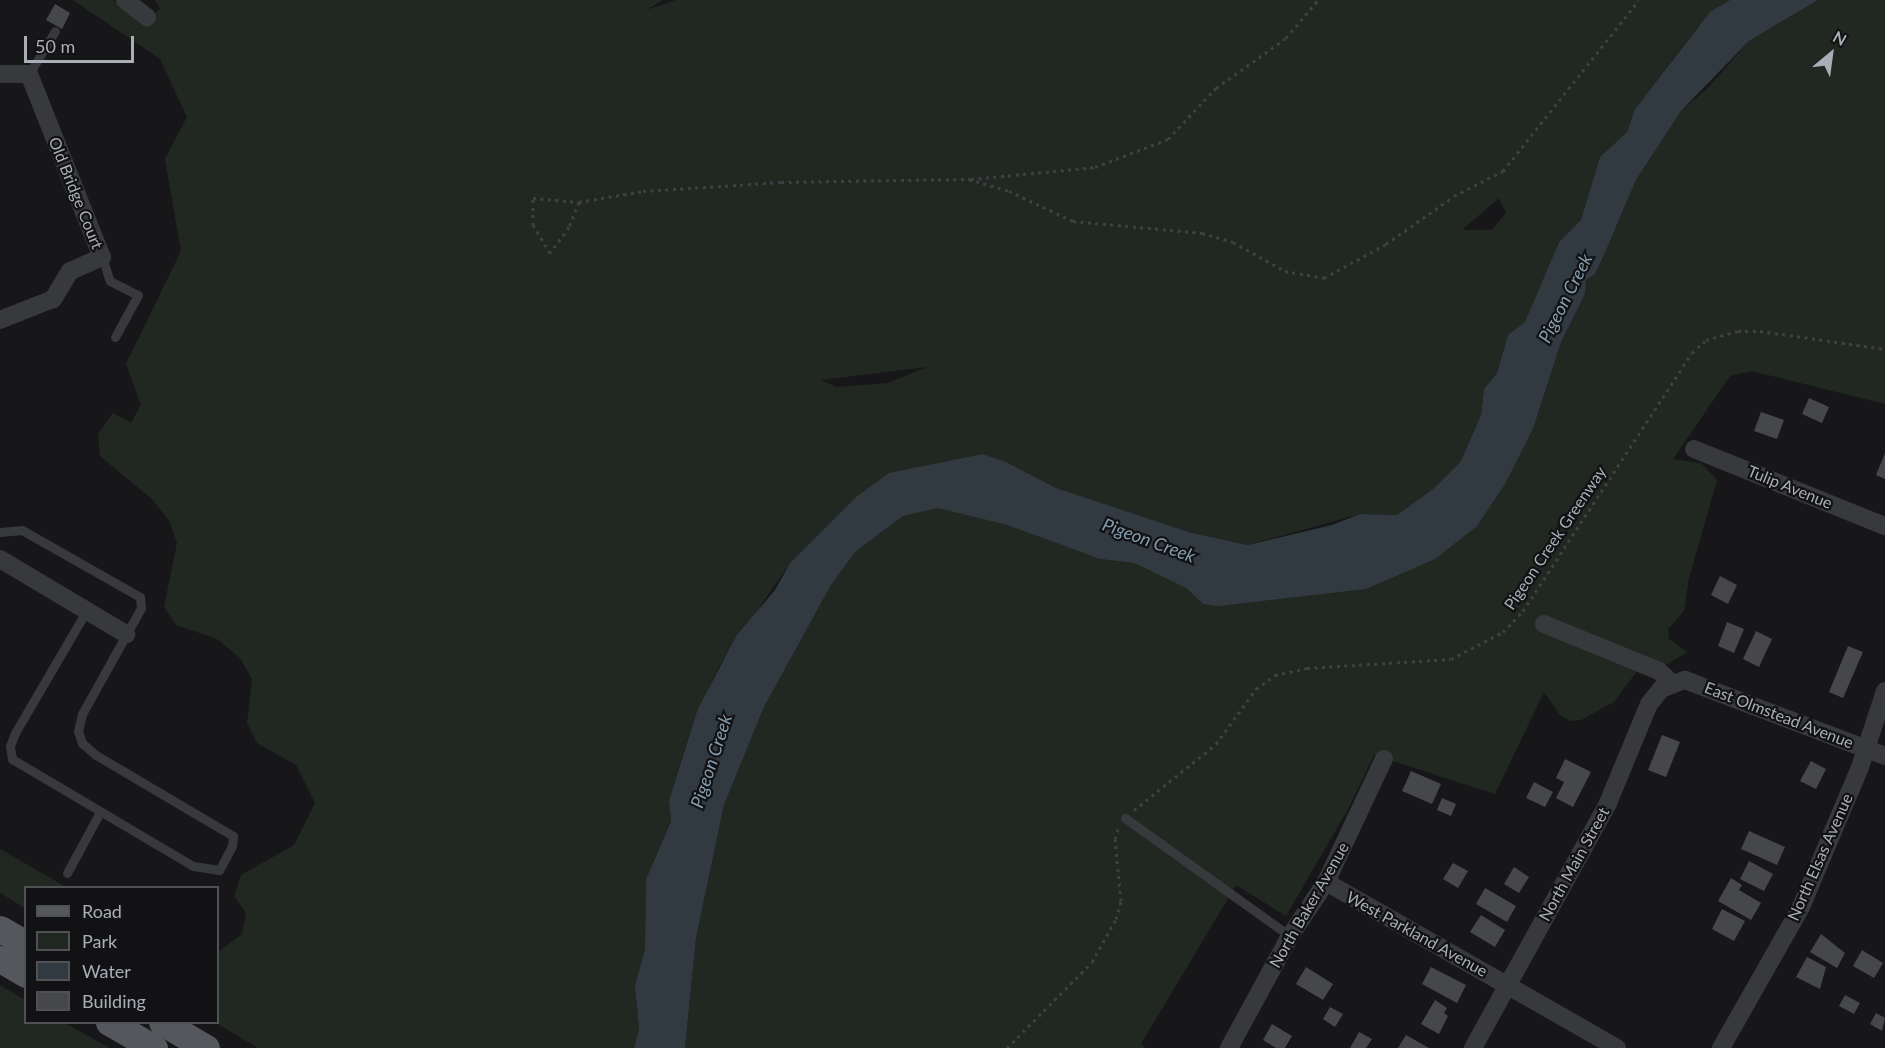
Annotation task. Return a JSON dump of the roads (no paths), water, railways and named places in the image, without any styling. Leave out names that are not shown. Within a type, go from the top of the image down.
[{"type":"main road","points":[[0,929],[24,943]]},
{"type":"main road","points":[[0,959],[24,973]]},
{"type":"main road","points":[[112,1024],[154,1048]]},
{"type":"main road","points":[[164,1024],[206,1048]]},
{"type":"street","points":[[125,0],[147,17]]},
{"type":"street","points":[[0,74],[28,74]]},
{"type":"street","name":"Old Bridge Court","points":[[0,320],[53,299],[70,271],[102,257],[28,74]]},
{"type":"street","name":"Tulip Avenue","points":[[1694,449],[1885,526]]},
{"type":"street","points":[[0,559],[126,634]]},
{"type":"street","points":[[1544,624],[1659,670],[1671,682]]},
{"type":"street","name":"East Olmstead Avenue","points":[[1671,682],[1685,680],[1701,685],[1885,756]]},
{"type":"street","name":"North Main Street","points":[[1473,1048],[1608,803],[1649,704],[1671,682]]},
{"type":"street","name":"North Elsas Avenue","points":[[1721,1048],[1801,907],[1866,748],[1885,690]]},
{"type":"street","name":"North Baker Avenue","points":[[1229,1048],[1290,936],[1326,882],[1384,759]]},
{"type":"street","name":"West Parkland Avenue","points":[[1326,882],[1617,1048]]},
{"type":"lane","points":[[28,74],[55,31]]},
{"type":"lane","points":[[102,257],[110,281],[138,296],[115,337]]},
{"type":"lane","points":[[0,532],[22,530],[140,597],[141,608],[82,714],[78,730],[82,743],[96,755],[233,836],[232,846],[219,870],[208,871],[100,812],[12,759],[10,746],[87,610]]},
{"type":"lane","points":[[67,873],[100,812]]},
{"type":"lane","points":[[1125,818],[1290,936]]},
{"type":"water","name":"Pigeon Creek","points":[[1730,0],[1818,0],[1749,41],[1681,111],[1636,180],[1595,274],[1586,280],[1585,294],[1561,342],[1533,429],[1505,484],[1477,526],[1435,559],[1366,589],[1218,606],[1203,604],[1186,588],[1134,563],[1100,559],[1007,525],[938,508],[903,516],[855,552],[831,585],[764,707],[724,805],[696,938],[685,1048],[634,1048],[639,1029],[635,985],[645,949],[646,879],[671,821],[669,800],[698,708],[737,635],[775,590],[790,563],[856,497],[889,473],[982,454],[1004,461],[1056,488],[1192,533],[1248,545],[1332,525],[1360,514],[1397,515],[1433,489],[1461,461],[1481,415],[1484,389],[1497,373],[1508,335],[1525,322],[1559,242],[1581,220],[1600,157],[1627,132],[1635,109],[1710,12]]}]
